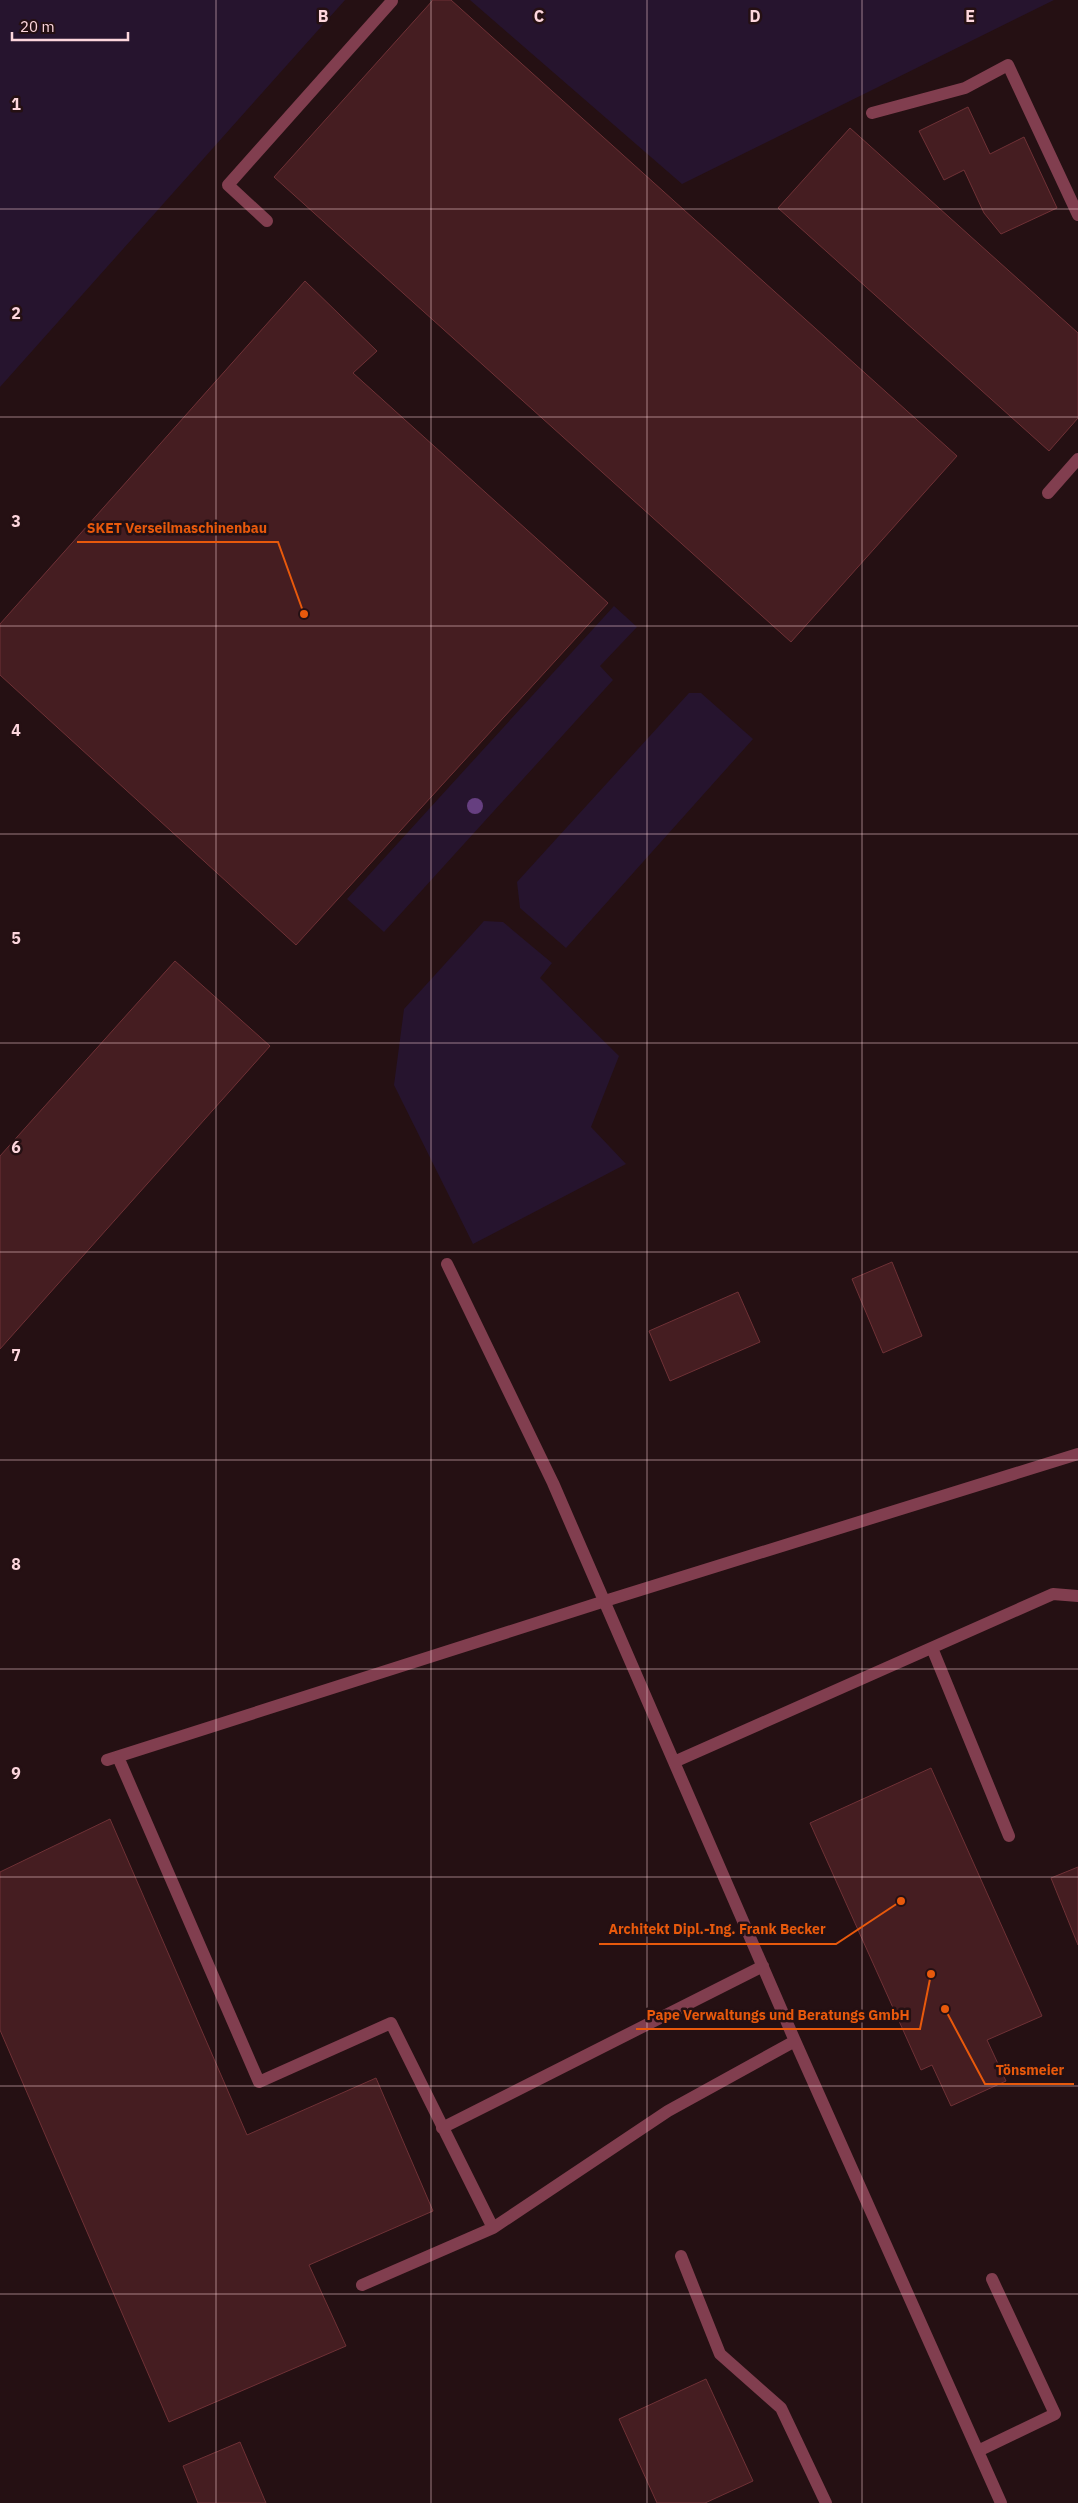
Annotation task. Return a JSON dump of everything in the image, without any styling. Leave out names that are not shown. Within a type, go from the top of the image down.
[{"type":"street","points":[[267,221],[228,185],[392,2]]},
{"type":"street","points":[[872,113],[965,88],[1008,65],[1078,216]]},
{"type":"street","points":[[1048,493],[1078,459]]},
{"type":"street","points":[[447,1264],[553,1483],[762,1966],[1002,2503]]},
{"type":"street","points":[[493,2228],[391,2023],[259,2082],[113,1759],[605,1601],[1078,1454]]},
{"type":"street","points":[[674,1762],[1053,1594],[1078,1596]]},
{"type":"street","points":[[932,1648],[1009,1836]]},
{"type":"street","points":[[442,2128],[762,1966]]},
{"type":"street","points":[[362,2285],[493,2228],[668,2111],[795,2040]]},
{"type":"street","points":[[681,2256],[720,2354],[782,2408],[826,2503]]},
{"type":"street","points":[[978,2451],[1054,2414],[992,2280]]},
{"type":"shaded area","points":[[0,0],[345,0],[0,387]]},
{"type":"shaded area","points":[[470,0],[1054,0],[682,184]]},
{"type":"shaded area","points":[[614,606],[637,627],[600,666],[613,680],[384,932],[347,899]]},
{"type":"shaded area","points":[[689,693],[701,693],[753,739],[566,948],[520,908],[517,882]]},
{"type":"shaded area","points":[[484,921],[503,922],[552,963],[540,978],[619,1056],[591,1127],[626,1164],[473,1244],[394,1085],[404,1009]]},
{"type":"building","points":[[433,0],[451,0],[957,456],[791,642],[274,177]]},
{"type":"building","points":[[968,107],[990,154],[1024,137],[1057,208],[1001,234],[984,213],[964,170],[944,180],[919,131]]},
{"type":"building","points":[[850,128],[1078,333],[1078,418],[1049,451],[778,208]]},
{"type":"building","points":[[305,281],[377,351],[353,373],[608,603],[296,945],[0,675],[0,624]]},
{"type":"building","points":[[175,961],[270,1046],[0,1349],[0,1156]]},
{"type":"building","points":[[892,1262],[922,1336],[883,1353],[852,1279]]},
{"type":"building","points":[[738,1292],[760,1342],[670,1381],[649,1331]]},
{"type":"building","points":[[931,1768],[1042,2016],[987,2040],[1006,2081],[951,2106],[932,2065],[921,2070],[810,1823]]},
{"type":"building","points":[[110,1819],[247,2135],[376,2078],[433,2211],[309,2265],[346,2346],[169,2422],[0,2030],[0,1872]]},
{"type":"building","points":[[1078,1867],[1078,1945],[1051,1878]]},
{"type":"building","points":[[706,2379],[753,2481],[705,2503],[657,2503],[619,2419]]},
{"type":"building","points":[[240,2442],[266,2503],[198,2503],[183,2466]]},
{"type":"place","name":"SKET Verseilmaschinenbau","points":[[304,614]]},
{"type":"place","name":"Architekt Dipl.-Ing. Frank Becker","points":[[901,1901]]},
{"type":"place","name":"Pape Verwaltungs und Beratungs GmbH","points":[[931,1974]]},
{"type":"place","name":"Tönsmeier","points":[[945,2009]]}]
